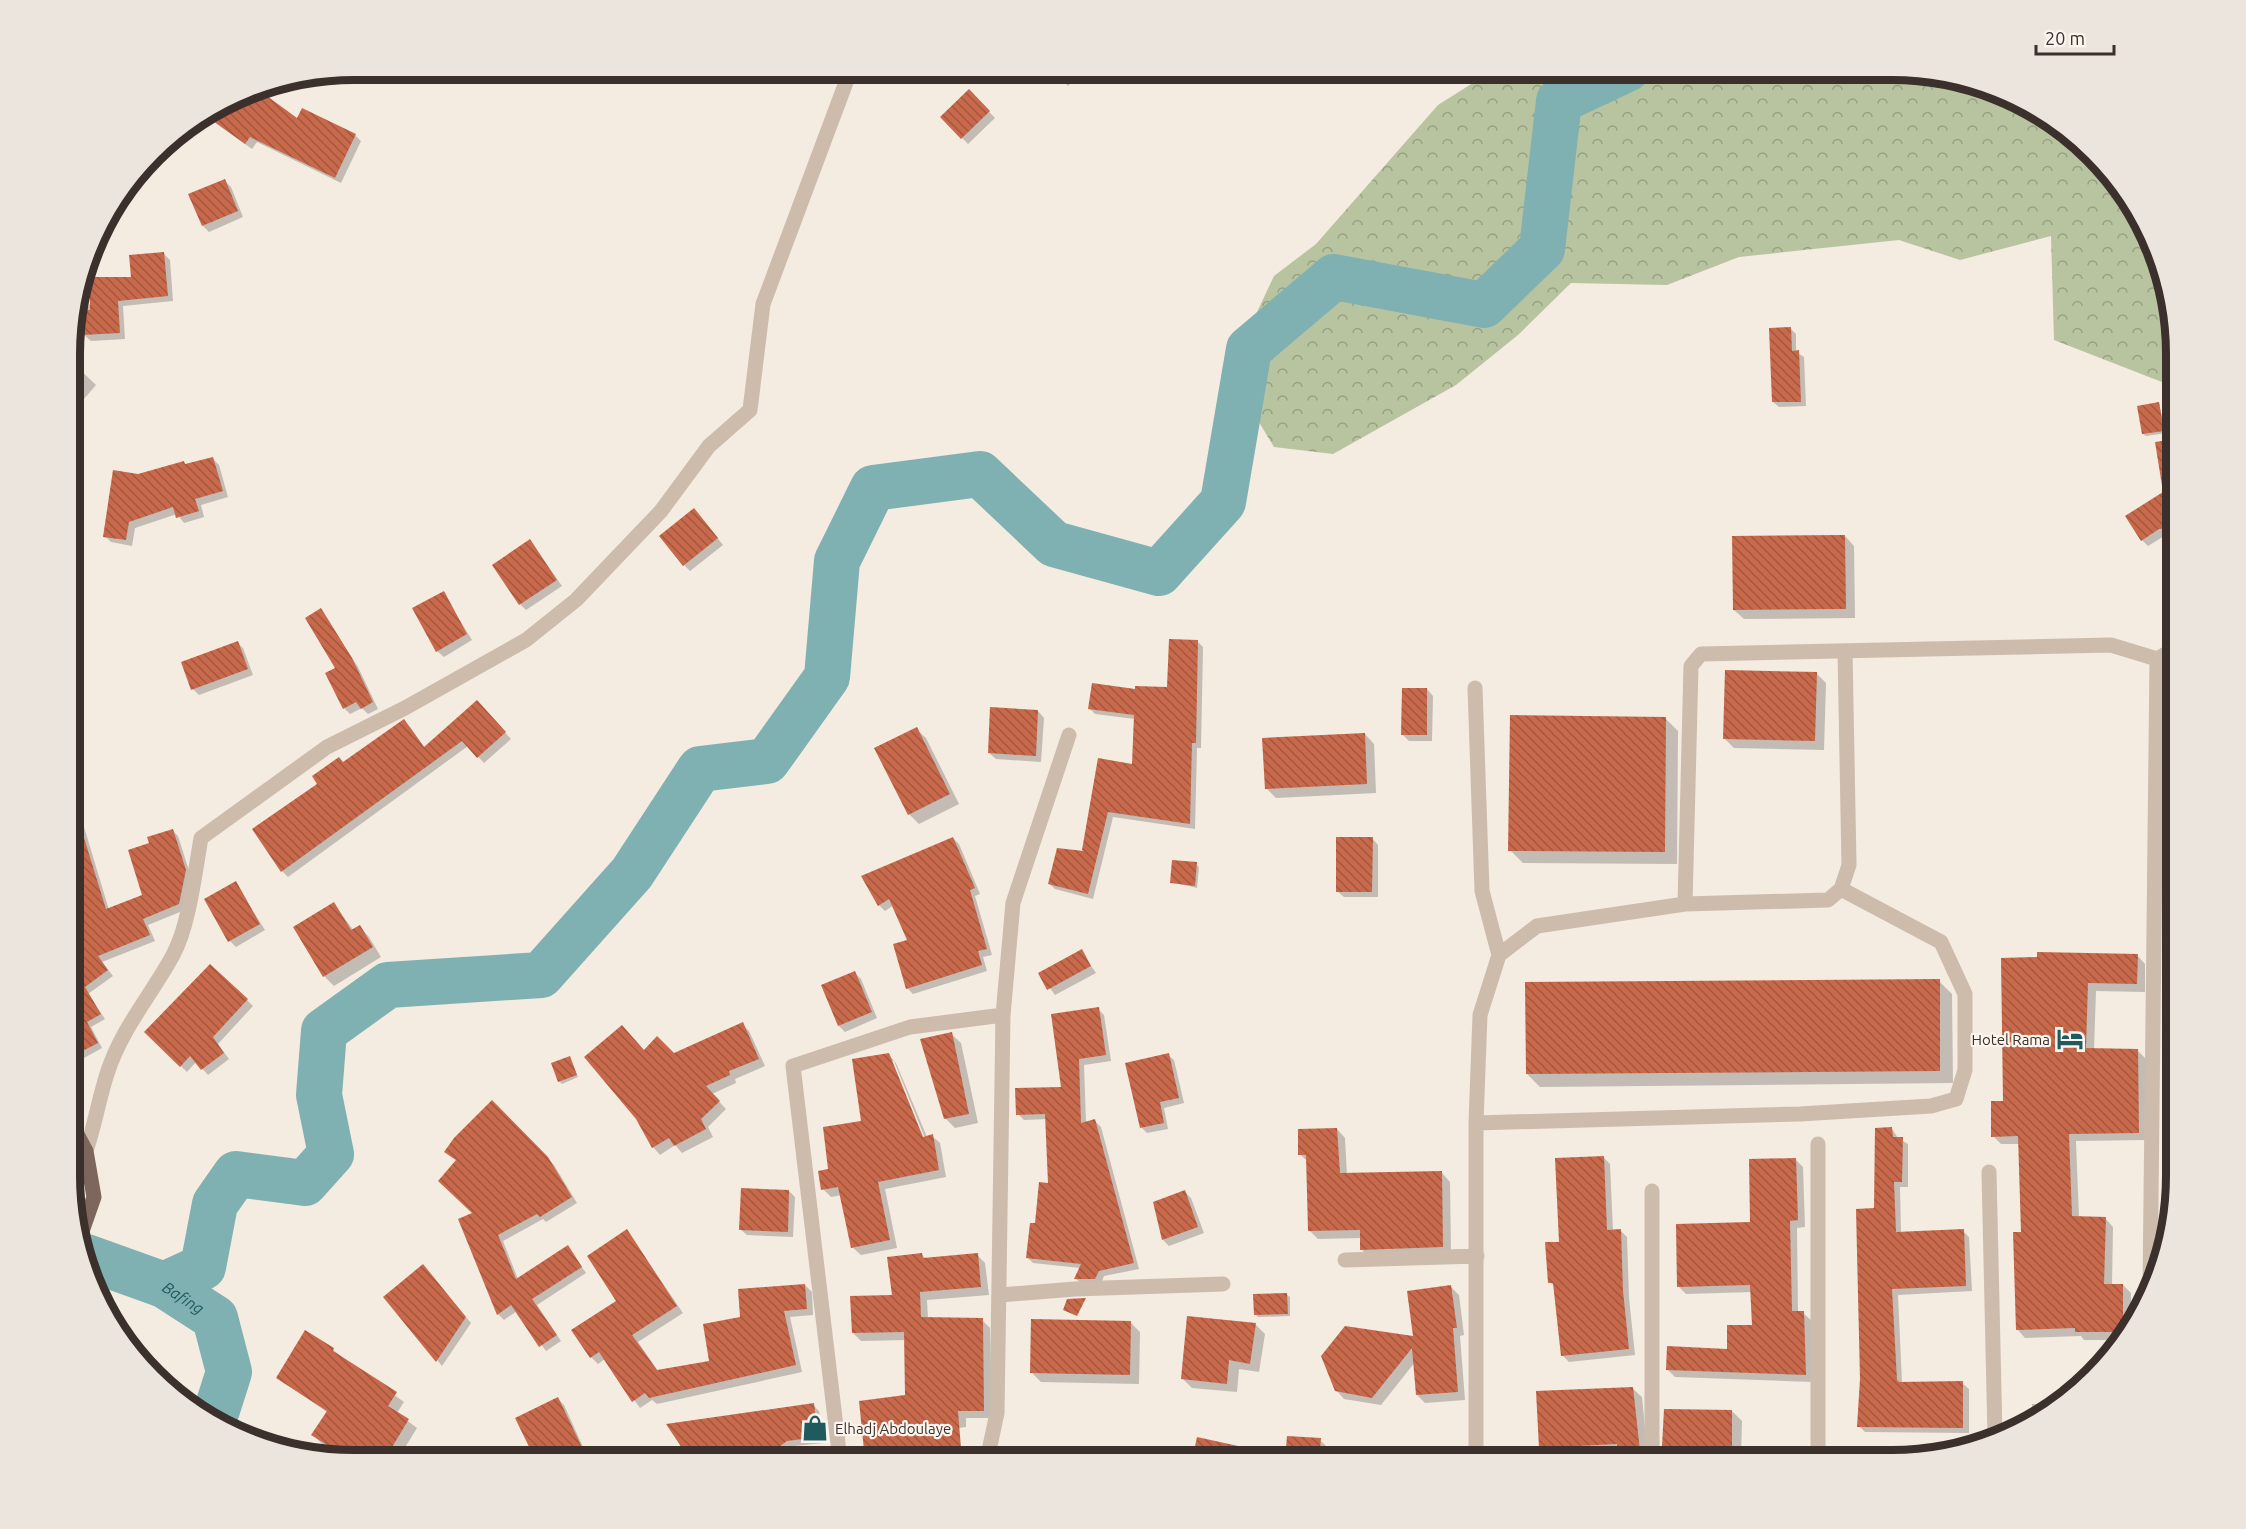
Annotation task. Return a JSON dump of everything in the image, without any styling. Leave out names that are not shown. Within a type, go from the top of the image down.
[{"type":"main road","points":[[80,1140],[86,1151],[94,1197],[84,1225]]},
{"type":"street","points":[[86,1151],[111,1062],[128,1026],[174,952],[189,901],[201,838],[327,747],[405,708],[526,640],[576,600],[661,511],[709,446],[750,410],[763,304],[847,80]]},
{"type":"street","points":[[1684,904],[1691,666],[1701,654],[2110,645],[2157,659],[2166,654]]},
{"type":"street","points":[[1499,954],[1537,926],[1684,904],[1828,900],[1841,889],[1848,865],[1845,651]]},
{"type":"street","points":[[2150,1269],[2157,659]]},
{"type":"street","points":[[1475,687],[1482,891],[1499,954],[1480,1015],[1476,1123],[1476,1450]]},
{"type":"street","points":[[989,1450],[997,1413],[1003,1015],[1013,903],[1069,735]]},
{"type":"street","points":[[1476,1123],[1800,1114],[1932,1106],[1956,1099],[1965,1070],[1965,994],[1941,942],[1841,889]]},
{"type":"street","points":[[839,1450],[793,1066],[910,1027],[1003,1015]]},
{"type":"street","points":[[1818,1144],[1818,1450]]},
{"type":"street","points":[[1989,1172],[1995,1430]]},
{"type":"street","points":[[1652,1191],[1652,1450]]},
{"type":"street","points":[[1345,1260],[1477,1256]]},
{"type":"street","points":[[1000,1295],[1075,1289],[1223,1284]]},
{"type":"green space","points":[[1478,80],[1910,80],[1946,85],[1997,100],[2029,116],[2073,147],[2099,173],[2130,217],[2152,265],[2161,300],[2166,336],[2166,384],[2054,340],[2051,236],[1960,260],[1899,240],[1739,257],[1667,285],[1571,283],[1518,335],[1456,385],[1333,454],[1274,447],[1233,379],[1250,327],[1274,276],[1316,244],[1438,105]]},
{"type":"building","points":[[969,89],[990,111],[961,139],[940,117]]},
{"type":"building","points":[[264,94],[297,118],[302,108],[356,134],[335,178],[250,137],[245,144],[211,119]]},
{"type":"building","points":[[225,179],[238,211],[202,226],[188,194]]},
{"type":"building","points":[[164,252],[168,296],[118,301],[120,333],[83,335],[82,316],[85,310],[90,310],[91,277],[131,277],[129,255]]},
{"type":"building","points":[[1791,327],[1792,351],[1799,350],[1801,402],[1772,402],[1769,328]]},
{"type":"building","points":[[2159,402],[2164,431],[2142,434],[2137,406]]},
{"type":"building","points":[[2166,440],[2166,528],[2159,529],[2141,541],[2125,516],[2163,492],[2155,442]]},
{"type":"building","points":[[213,457],[223,491],[195,499],[199,511],[176,518],[173,507],[129,522],[126,540],[103,537],[113,470],[138,474],[184,461],[185,464]]},
{"type":"building","points":[[694,508],[718,538],[683,566],[659,536]]},
{"type":"building","points":[[1845,535],[1846,609],[1733,610],[1732,536]]},
{"type":"building","points":[[530,539],[557,580],[519,605],[492,565]]},
{"type":"building","points":[[444,591],[467,634],[436,652],[412,608]]},
{"type":"building","points":[[321,608],[352,658],[373,702],[361,709],[356,702],[343,709],[325,673],[335,668],[305,618]]},
{"type":"building","points":[[1169,639],[1198,640],[1196,743],[1192,743],[1190,824],[1108,812],[1088,894],[1048,884],[1057,848],[1084,851],[1082,850],[1098,758],[1132,764],[1134,715],[1088,709],[1092,683],[1135,689],[1135,686],[1167,687]]},
{"type":"building","points":[[238,641],[248,669],[191,690],[181,662]]},
{"type":"building","points":[[1725,670],[1817,672],[1815,741],[1723,739]]},
{"type":"building","points":[[1402,688],[1427,688],[1427,735],[1401,735]]},
{"type":"building","points":[[477,700],[506,732],[477,758],[462,741],[281,872],[252,829],[317,784],[312,776],[339,757],[343,762],[404,719],[424,747]]},
{"type":"building","points":[[990,707],[1038,710],[1036,756],[988,753]]},
{"type":"building","points":[[1510,715],[1666,717],[1665,852],[1508,851]]},
{"type":"building","points":[[917,727],[950,794],[908,815],[874,748]]},
{"type":"building","points":[[1365,733],[1367,784],[1265,789],[1262,738]]},
{"type":"building","points":[[80,825],[106,909],[142,895],[128,850],[149,843],[147,837],[173,829],[186,870],[179,904],[143,919],[150,935],[98,956],[108,970],[85,987],[101,1014],[87,1022],[98,1043],[80,1052]]},
{"type":"building","points":[[953,837],[975,888],[970,890],[987,949],[978,951],[982,965],[906,989],[893,944],[907,940],[889,899],[878,906],[861,876]]},
{"type":"building","points":[[1336,837],[1373,837],[1372,892],[1336,892]]},
{"type":"building","points":[[1172,860],[1197,862],[1195,886],[1170,883]]},
{"type":"building","points":[[236,881],[260,924],[228,942],[204,899]]},
{"type":"building","points":[[334,902],[351,930],[360,925],[373,947],[323,977],[293,927]]},
{"type":"building","points":[[1082,949],[1091,966],[1047,990],[1038,973]]},
{"type":"building","points":[[2037,952],[2138,954],[2137,984],[2088,983],[2086,1048],[2138,1049],[2139,1133],[2069,1134],[2072,1216],[2106,1217],[2104,1284],[2123,1284],[2123,1324],[2117,1332],[2075,1332],[2075,1328],[2016,1330],[2013,1232],[2021,1232],[2018,1136],[1991,1137],[1991,1101],[2003,1101],[2001,958],[2037,957]]},
{"type":"building","points":[[210,964],[248,999],[213,1037],[224,1053],[201,1070],[190,1056],[180,1067],[144,1032]]},
{"type":"building","points":[[855,971],[872,1012],[838,1026],[821,985]]},
{"type":"building","points":[[1940,979],[1940,1071],[1526,1074],[1525,982]]},
{"type":"building","points":[[1099,1007],[1106,1055],[1079,1059],[1081,1123],[1095,1119],[1134,1263],[1099,1271],[1095,1279],[1074,1279],[1081,1264],[1026,1258],[1030,1223],[1035,1223],[1039,1182],[1048,1183],[1045,1114],[1016,1115],[1015,1088],[1061,1087],[1051,1014]]},
{"type":"building","points":[[743,1022],[759,1059],[729,1071],[730,1075],[706,1086],[720,1101],[701,1119],[706,1129],[674,1146],[669,1138],[652,1148],[636,1119],[584,1057],[622,1025],[644,1050],[657,1036],[674,1053]]},
{"type":"building","points":[[952,1032],[969,1114],[944,1119],[920,1039]]},
{"type":"building","points":[[889,1053],[923,1137],[933,1134],[939,1170],[878,1182],[890,1240],[851,1248],[838,1187],[821,1190],[818,1171],[828,1169],[823,1127],[861,1121],[852,1059]]},
{"type":"building","points":[[1169,1053],[1179,1098],[1160,1102],[1164,1123],[1140,1128],[1125,1063]]},
{"type":"building","points":[[570,1056],[577,1075],[558,1082],[551,1063]]},
{"type":"building","points":[[492,1100],[548,1157],[572,1197],[540,1217],[537,1214],[498,1235],[516,1279],[568,1245],[582,1267],[532,1299],[557,1335],[539,1347],[511,1305],[497,1315],[458,1219],[472,1213],[438,1181],[456,1160],[444,1152],[454,1138]]},
{"type":"building","points":[[1892,1127],[1893,1137],[1903,1137],[1902,1182],[1894,1182],[1896,1232],[1964,1229],[1966,1286],[1892,1289],[1897,1380],[1899,1382],[1963,1381],[1963,1428],[1857,1427],[1860,1379],[1856,1209],[1874,1208],[1875,1128]]},
{"type":"building","points":[[1337,1128],[1340,1173],[1442,1171],[1443,1247],[1360,1250],[1360,1230],[1308,1231],[1306,1155],[1298,1155],[1298,1129]]},
{"type":"building","points":[[1604,1156],[1607,1230],[1621,1229],[1623,1291],[1629,1349],[1561,1356],[1553,1283],[1548,1283],[1545,1242],[1559,1242],[1555,1158]]},
{"type":"building","points":[[1796,1158],[1798,1220],[1790,1221],[1792,1311],[1804,1311],[1806,1375],[1666,1370],[1667,1346],[1727,1349],[1727,1325],[1752,1325],[1750,1285],[1677,1287],[1676,1224],[1750,1222],[1749,1159]]},
{"type":"building","points":[[741,1188],[789,1190],[788,1232],[739,1230]]},
{"type":"building","points":[[1185,1190],[1198,1227],[1162,1240],[1153,1202]]},
{"type":"building","points":[[627,1229],[677,1306],[632,1335],[657,1370],[709,1361],[703,1324],[740,1317],[738,1289],[805,1284],[807,1309],[784,1311],[796,1365],[649,1398],[645,1393],[632,1402],[599,1352],[590,1358],[571,1330],[616,1301],[587,1256]]},
{"type":"building","points":[[922,1253],[923,1258],[978,1253],[981,1287],[920,1292],[921,1317],[983,1318],[984,1411],[958,1411],[961,1450],[864,1450],[859,1401],[905,1395],[904,1332],[852,1333],[850,1296],[892,1295],[887,1257]]},
{"type":"building","points":[[423,1264],[466,1317],[436,1362],[383,1297]]},
{"type":"building","points":[[1451,1285],[1457,1328],[1453,1328],[1458,1392],[1416,1395],[1412,1348],[1372,1398],[1335,1391],[1321,1356],[1345,1326],[1413,1336],[1407,1291]]},
{"type":"building","points":[[1287,1293],[1288,1314],[1254,1315],[1253,1294]]},
{"type":"building","points":[[1086,1298],[1077,1316],[1063,1310],[1067,1299]]},
{"type":"building","points":[[1187,1316],[1256,1323],[1250,1364],[1229,1360],[1227,1384],[1181,1379]]},
{"type":"building","points":[[1031,1319],[1131,1321],[1130,1375],[1030,1373]]},
{"type":"building","points":[[305,1330],[397,1392],[388,1406],[409,1419],[390,1450],[333,1449],[311,1435],[327,1411],[276,1378]]},
{"type":"building","points":[[1633,1387],[1640,1450],[1617,1450],[1617,1444],[1539,1448],[1536,1391]]},
{"type":"building","points":[[558,1397],[583,1450],[531,1450],[515,1418]]},
{"type":"building","points":[[814,1403],[818,1437],[787,1441],[775,1450],[683,1450],[666,1424]]},
{"type":"building","points":[[1664,1409],[1732,1410],[1732,1447],[1662,1446]]},
{"type":"building","points":[[1287,1436],[1321,1438],[1320,1450],[1286,1450]]},
{"type":"building","points":[[1197,1437],[1256,1450],[1194,1450]]},
{"type":"waterway","points":[[164,1285],[203,1267],[215,1204],[236,1174],[305,1183],[331,1154],[319,1095],[324,1031],[388,985],[541,975],[632,873],[700,769],[767,761],[827,677],[837,561],[873,488],[980,474],[1054,544],[1159,573],[1223,502],[1249,349],[1334,277],[1484,305],[1542,249],[1559,101],[1604,80]]},
{"type":"waterway","name":"Bafing","points":[[93,1259],[164,1285],[215,1318],[229,1372],[216,1413]]},
{"type":"place","name":"Hotel Rama","points":[[2070,1039]]},
{"type":"place","name":"Elhadj Abdoulaye","points":[[815,1428]]}]
